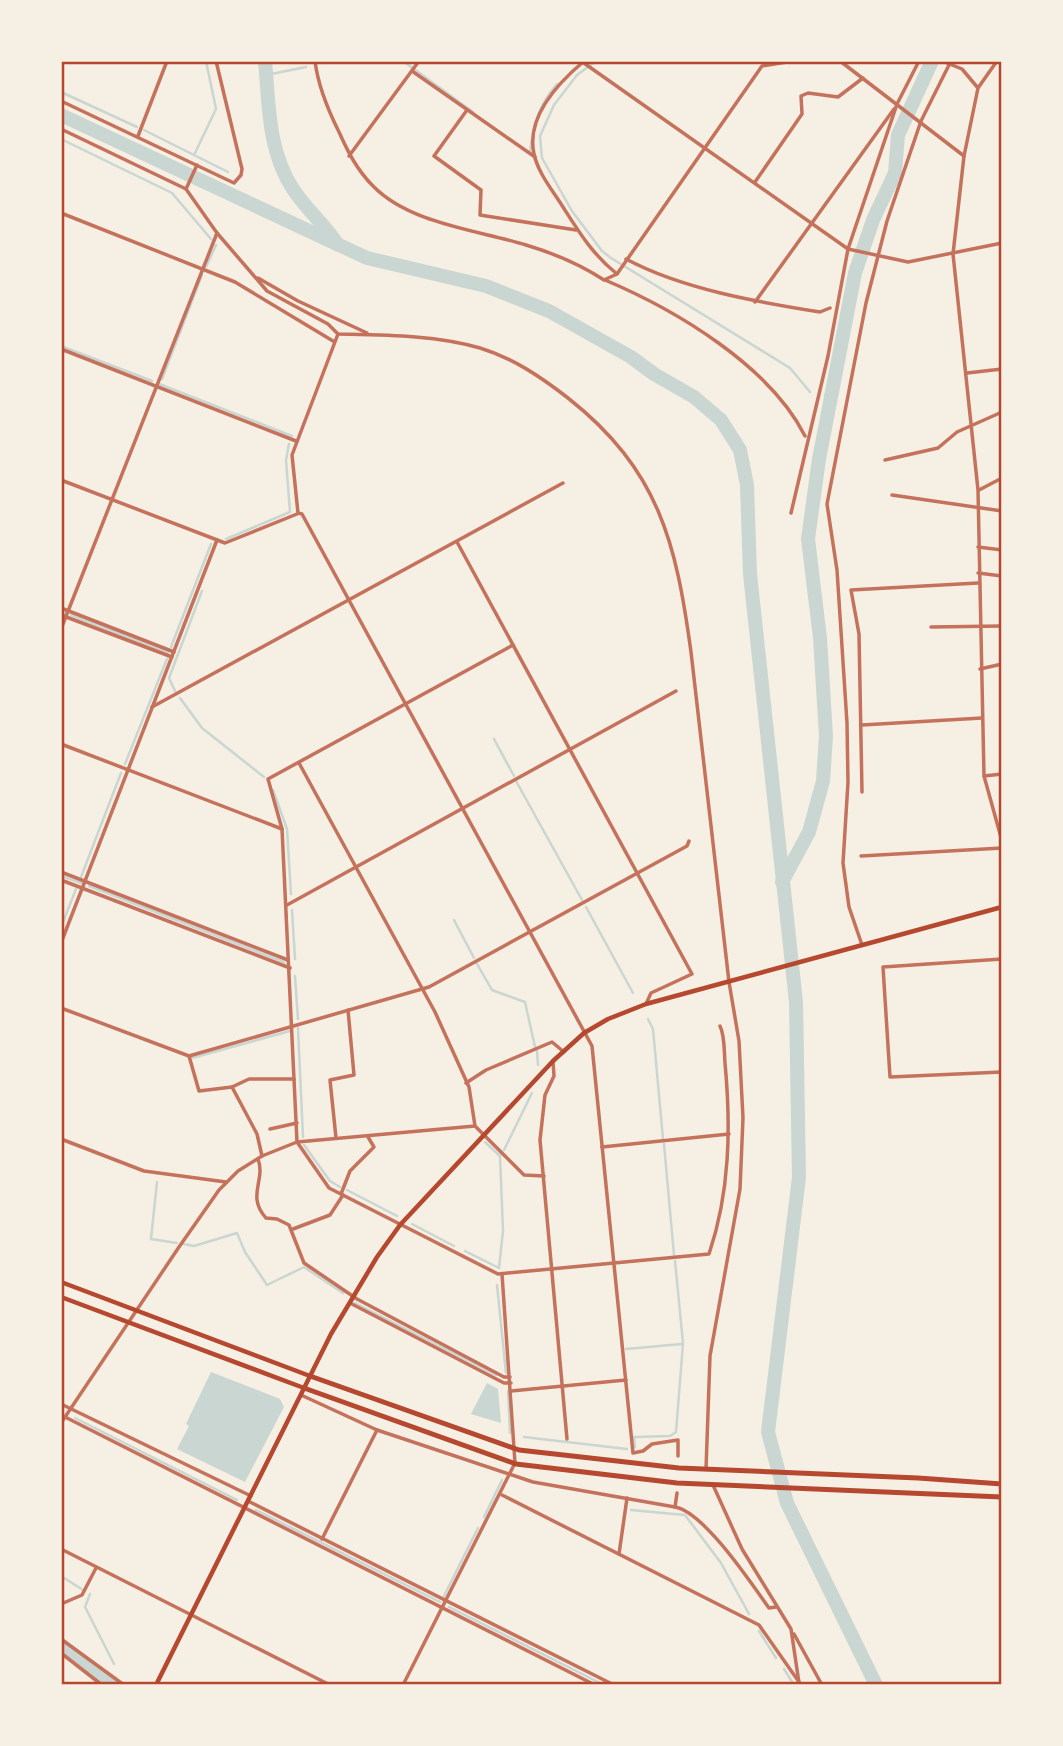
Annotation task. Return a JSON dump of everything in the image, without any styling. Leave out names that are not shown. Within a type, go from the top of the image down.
[{"type":"main road","points":[[156,1685],[352,1295],[400,1225],[482,1135],[584,1033],[608,1019],[646,1004],[1002,907]]},
{"type":"main road","points":[[61,1282],[310,1376],[516,1449],[706,1469],[1002,1484]]},
{"type":"main road","points":[[61,1297],[303,1392],[515,1463],[713,1485],[1002,1497]]},
{"type":"street","points":[[138,136],[167,61]]},
{"type":"street","points":[[61,101],[234,183],[242,174],[216,61]]},
{"type":"street","points":[[315,61],[327,107],[349,156],[374,187],[401,206],[450,226],[527,245],[684,320],[724,350],[783,401],[806,438]]},
{"type":"street","points":[[349,156],[419,61]]},
{"type":"street","points":[[604,280],[617,274],[762,66],[793,61]]},
{"type":"street","points":[[840,61],[964,156]]},
{"type":"street","points":[[791,513],[806,438],[828,356],[848,249],[898,105],[919,61]]},
{"type":"street","points":[[942,61],[962,69],[978,88]]},
{"type":"street","points":[[997,61],[978,88],[964,156],[953,254],[978,490],[984,776],[1002,841]]},
{"type":"street","points":[[534,157],[534,136],[543,108],[561,83],[583,62],[848,249],[908,262],[1002,243]]},
{"type":"street","points":[[862,945],[849,907],[843,863],[848,782],[847,723],[837,569],[827,504],[877,257],[920,121],[950,63]]},
{"type":"street","points":[[412,71],[534,157],[577,230],[592,251],[617,274]]},
{"type":"street","points":[[755,183],[802,114],[801,96],[808,93],[838,97],[863,78]]},
{"type":"street","points":[[755,302],[898,105]]},
{"type":"street","points":[[467,110],[434,156],[481,190],[480,215],[577,230]]},
{"type":"street","points":[[61,129],[187,187],[218,233],[267,291],[328,324],[338,334],[370,334],[451,342],[513,361],[551,385],[601,425],[623,448],[641,476],[672,547],[684,605],[701,720],[729,982],[735,1006],[741,1063],[741,1174],[710,1356],[706,1469]]},
{"type":"street","points":[[187,187],[197,165]]},
{"type":"street","points":[[61,213],[235,282],[332,341]]},
{"type":"street","points":[[61,629],[155,386],[218,233]]},
{"type":"street","points":[[625,259],[648,271],[755,302],[820,312],[830,308]]},
{"type":"street","points":[[253,275],[298,301],[370,334]]},
{"type":"street","points":[[298,513],[291,462],[332,341],[338,334]]},
{"type":"street","points":[[61,349],[296,441]]},
{"type":"street","points":[[967,373],[1002,369]]},
{"type":"street","points":[[885,460],[938,448],[957,432],[1002,412]]},
{"type":"street","points":[[978,490],[1002,478]]},
{"type":"street","points":[[61,480],[225,543],[298,513]]},
{"type":"street","points":[[152,707],[563,483]]},
{"type":"street","points":[[892,495],[1002,511]]},
{"type":"street","points":[[298,513],[302,514],[592,1046],[633,1453],[643,1451],[652,1444],[678,1440],[678,1456]]},
{"type":"street","points":[[61,943],[217,540]]},
{"type":"street","points":[[457,542],[692,974],[651,993],[646,1004]]},
{"type":"street","points":[[978,547],[1002,550]]},
{"type":"street","points":[[978,573],[1002,576]]},
{"type":"street","points":[[862,792],[859,634],[851,590],[978,583]]},
{"type":"street","points":[[61,608],[173,655]]},
{"type":"street","points":[[64,616],[173,655]]},
{"type":"street","points":[[931,627],[1002,626]]},
{"type":"street","points":[[513,645],[268,779],[282,830],[297,1142],[329,1188],[502,1274],[709,1254],[722,1196],[729,1134],[726,1065],[720,1026]]},
{"type":"street","points":[[980,669],[1002,664]]},
{"type":"street","points":[[286,905],[677,691]]},
{"type":"street","points":[[862,725],[982,718]]},
{"type":"street","points":[[61,744],[282,830]]},
{"type":"street","points":[[299,763],[435,1012],[466,1083],[475,1126],[524,1175],[544,1176]]},
{"type":"street","points":[[984,776],[1002,774]]},
{"type":"street","points":[[61,1008],[189,1056],[422,989],[687,846],[689,841]]},
{"type":"street","points":[[861,856],[1002,848]]},
{"type":"street","points":[[61,872],[289,960]]},
{"type":"street","points":[[61,880],[290,968]]},
{"type":"street","points":[[1002,959],[883,967],[890,1077],[1002,1072]]},
{"type":"street","points":[[336,1138],[330,1080],[354,1075],[348,1010]]},
{"type":"street","points":[[466,1083],[486,1070],[552,1042],[564,1052]]},
{"type":"street","points":[[189,1056],[199,1091],[232,1087],[249,1079],[295,1079]]},
{"type":"street","points":[[553,1062],[554,1076],[545,1095],[540,1140],[567,1439]]},
{"type":"street","points":[[232,1087],[257,1134],[261,1165],[256,1195],[260,1212],[266,1218],[277,1219],[293,1229],[304,1263],[352,1295],[504,1377],[510,1377]]},
{"type":"street","points":[[270,1129],[297,1123]]},
{"type":"street","points":[[61,1423],[226,1182],[260,1157],[297,1142],[475,1126]]},
{"type":"street","points":[[602,1147],[729,1134]]},
{"type":"street","points":[[293,1229],[330,1215],[342,1194],[350,1171],[374,1147],[367,1136]]},
{"type":"street","points":[[61,1139],[144,1171],[226,1182]]},
{"type":"street","points":[[403,1685],[502,1495],[515,1463],[502,1274]]},
{"type":"street","points":[[348,1302],[504,1383],[511,1383]]},
{"type":"street","points":[[512,1391],[626,1380]]},
{"type":"street","points":[[303,1392],[377,1430],[510,1475],[687,1509],[734,1559],[769,1608],[776,1606]]},
{"type":"street","points":[[61,1404],[322,1539],[614,1685]]},
{"type":"street","points":[[65,1417],[595,1685]]},
{"type":"street","points":[[322,1539],[377,1430]]},
{"type":"street","points":[[713,1485],[742,1549],[822,1685]]},
{"type":"street","points":[[675,1507],[677,1493]]},
{"type":"street","points":[[502,1495],[759,1625],[799,1684]]},
{"type":"street","points":[[619,1554],[626,1498]]},
{"type":"street","points":[[61,1549],[330,1685]]},
{"type":"street","points":[[61,1604],[82,1595],[96,1568]]},
{"type":"street","points":[[791,1629],[799,1684]]},
{"type":"street","points":[[61,1639],[124,1685]]},
{"type":"street","points":[[61,1653],[102,1685]]},
{"type":"shaded area","points":[[211,1372],[280,1399],[284,1407],[245,1482],[177,1449]]},
{"type":"shaded area","points":[[487,1383],[498,1389],[501,1423],[471,1414]]},
{"type":"waterway","points":[[195,153],[216,109],[206,61]]},
{"type":"waterway","points":[[265,61],[271,127],[279,159],[293,189],[338,245]]},
{"type":"waterway","points":[[403,61],[473,112]]},
{"type":"waterway","points":[[596,61],[577,75],[554,105],[540,136],[542,158],[572,211],[602,251],[611,258],[790,368],[810,392]]},
{"type":"waterway","points":[[782,882],[809,832],[823,781],[826,736],[820,638],[808,539],[819,459],[855,273],[873,220],[895,173],[898,135],[932,61]]},
{"type":"waterway","points":[[266,75],[306,67]]},
{"type":"waterway","points":[[530,152],[538,117],[545,100],[557,84]]},
{"type":"waterway","points":[[61,92],[137,127]]},
{"type":"waterway","points":[[61,115],[367,258],[486,286],[549,311],[631,357],[694,397],[721,420],[740,450],[747,485],[750,574],[796,1002],[799,1177],[768,1432],[787,1503],[876,1685]]},
{"type":"waterway","points":[[144,130],[228,172]]},
{"type":"waterway","points":[[61,139],[172,193],[211,239]]},
{"type":"waterway","points":[[185,174],[187,168]]},
{"type":"waterway","points":[[206,267],[216,245]]},
{"type":"waterway","points":[[162,379],[202,275]]},
{"type":"waterway","points":[[61,346],[152,381]]},
{"type":"waterway","points":[[159,384],[292,436]]},
{"type":"waterway","points":[[825,395],[831,396]]},
{"type":"waterway","points":[[226,539],[290,512],[286,460],[289,444]]},
{"type":"waterway","points":[[171,647],[211,544]]},
{"type":"waterway","points":[[175,691],[169,678],[202,591]]},
{"type":"waterway","points":[[61,612],[65,613]]},
{"type":"waterway","points":[[71,615],[168,653]]},
{"type":"waterway","points":[[125,764],[167,659]]},
{"type":"waterway","points":[[180,698],[202,728],[264,777]]},
{"type":"waterway","points":[[494,739],[514,776]]},
{"type":"waterway","points":[[81,877],[121,773]]},
{"type":"waterway","points":[[516,781],[582,900]]},
{"type":"waterway","points":[[273,790],[287,829],[291,894]]},
{"type":"waterway","points":[[61,876],[81,883]]},
{"type":"waterway","points":[[89,886],[284,962]]},
{"type":"waterway","points":[[61,927],[76,889]]},
{"type":"waterway","points":[[586,907],[633,993]]},
{"type":"waterway","points":[[292,910],[295,959]]},
{"type":"waterway","points":[[454,920],[474,958]]},
{"type":"waterway","points":[[477,964],[492,990],[525,1002],[535,1047]]},
{"type":"waterway","points":[[295,976],[298,1019]]},
{"type":"waterway","points":[[648,1019],[653,1029],[663,1139]]},
{"type":"waterway","points":[[298,1028],[303,1137]]},
{"type":"waterway","points":[[192,1058],[290,1031]]},
{"type":"waterway","points":[[537,1051],[538,1065]]},
{"type":"waterway","points":[[504,1150],[532,1093]]},
{"type":"waterway","points":[[465,1251],[499,1268],[503,1231],[500,1156],[485,1142]]},
{"type":"waterway","points":[[664,1144],[674,1255]]},
{"type":"waterway","points":[[304,1145],[330,1181],[340,1187]]},
{"type":"waterway","points":[[157,1182],[151,1239],[177,1243]]},
{"type":"waterway","points":[[347,1190],[397,1216]]},
{"type":"waterway","points":[[412,1224],[454,1246]]},
{"type":"waterway","points":[[184,1244],[194,1246],[237,1233],[245,1252],[267,1285],[304,1267],[343,1293]]},
{"type":"waterway","points":[[635,1447],[634,1437],[670,1436],[676,1432],[683,1343],[675,1261]]},
{"type":"waterway","points":[[497,1285],[506,1373]]},
{"type":"waterway","points":[[355,1303],[496,1375]]},
{"type":"waterway","points":[[626,1349],[682,1344]]},
{"type":"waterway","points":[[508,1391],[510,1433]]},
{"type":"waterway","points":[[75,1418],[237,1500]]},
{"type":"waterway","points":[[524,1437],[627,1449]]},
{"type":"waterway","points":[[484,1517],[502,1480]]},
{"type":"waterway","points":[[256,1510],[440,1602]]},
{"type":"waterway","points":[[631,1510],[685,1515],[721,1563],[749,1614]]},
{"type":"waterway","points":[[444,1596],[478,1528]]},
{"type":"waterway","points":[[61,1576],[83,1590]]},
{"type":"waterway","points":[[90,1594],[85,1607],[114,1664]]},
{"type":"waterway","points":[[449,1607],[604,1685]]},
{"type":"waterway","points":[[759,1631],[776,1658]]},
{"type":"waterway","points":[[61,1646],[112,1685]]},
{"type":"waterway","points":[[784,1669],[794,1685]]}]
